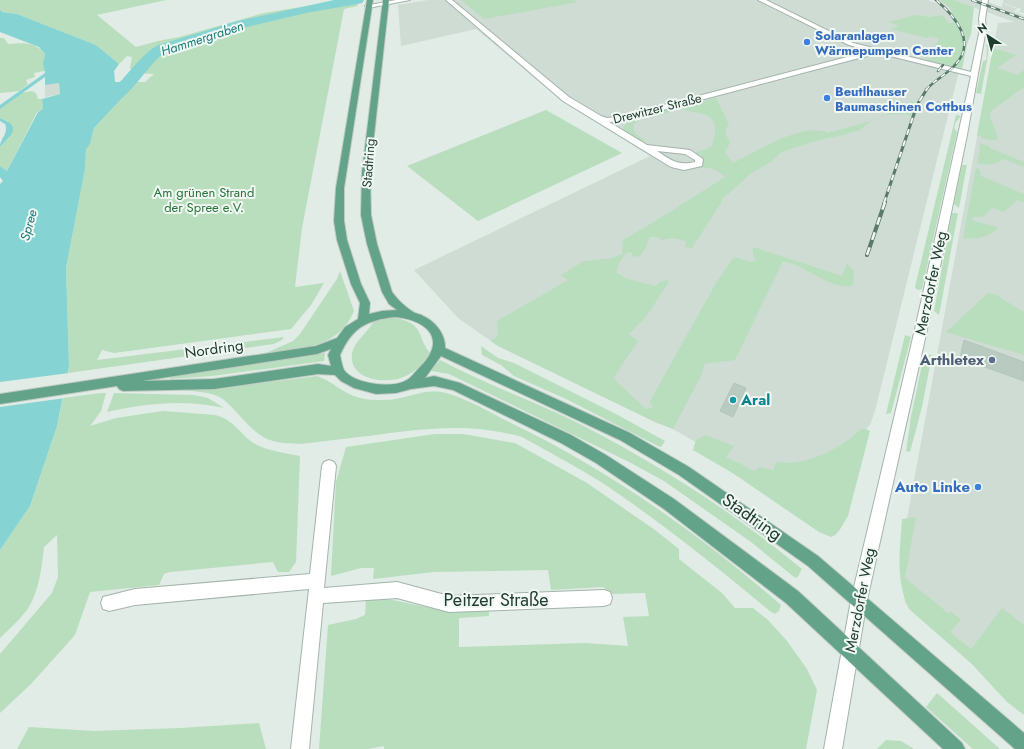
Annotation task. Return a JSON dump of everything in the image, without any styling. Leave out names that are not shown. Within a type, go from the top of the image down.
[{"type":"main road","name":"Stadtring","points":[[385,2],[366,172],[366,215],[372,244],[387,292],[393,301],[410,315]]},
{"type":"main road","name":"Stadtring","points":[[363,320],[365,303],[351,269],[342,240],[339,221],[340,188],[369,3]]},
{"type":"main road","name":"Stadtring","points":[[338,370],[334,356],[340,341],[350,329],[363,320],[384,314],[398,313],[422,319],[434,329],[439,340],[439,350],[464,363],[583,416],[668,460],[813,561],[1024,745]]},
{"type":"main road","name":"Nordring","points":[[0,399],[92,386],[148,375],[317,350],[340,341]]},
{"type":"main road","points":[[411,384],[435,358],[439,350]]},
{"type":"main road","name":"Nordring","points":[[92,386],[214,384],[318,369],[338,370]]},
{"type":"main road","points":[[338,370],[346,378],[358,385],[376,389],[396,388],[411,384],[434,381],[456,386],[566,439],[601,459],[669,504],[792,597],[956,749]]},
{"type":"street","points":[[369,3],[408,0]]},
{"type":"street","name":"Drewitzer Straße","points":[[449,0],[556,92],[594,116],[607,120],[618,119],[878,52]]},
{"type":"street","name":"Drewitzer Straße","points":[[761,0],[851,44],[974,75]]},
{"type":"street","name":"Merzdorfer Weg","points":[[832,749],[859,600],[923,319],[974,75],[983,29],[982,19],[985,0]]},
{"type":"street","name":"Merzdorfer Weg","points":[[983,29],[989,20],[991,0]]},
{"type":"street","points":[[594,116],[644,147],[674,165],[684,167],[699,164],[699,159],[688,152],[644,147]]},
{"type":"street","points":[[300,749],[329,466]]},
{"type":"street","name":"Peitzer Straße","points":[[109,603],[135,597],[317,588],[397,590],[449,604],[604,598]]},
{"type":"shaded area","points":[[428,0],[928,0],[950,9],[932,0],[940,0],[952,10],[971,18],[969,36],[875,411],[870,425],[838,458],[758,478],[673,429],[655,422],[498,346],[458,318],[414,270],[650,156],[562,101],[476,29],[401,46],[398,5]]},
{"type":"shaded area","points":[[954,0],[981,0],[1002,7],[1002,3],[1018,9],[1013,11],[1024,16],[1024,714],[995,689],[961,652],[905,603],[901,566],[906,524],[998,23],[1014,22]]},
{"type":"shaded area","points":[[1003,0],[1024,0],[1024,13],[1019,12],[1021,9],[1003,3]]},
{"type":"shaded area","points":[[59,82],[60,94],[45,97],[45,85]]},
{"type":"green space","name":"Am grünen Strand der Spree e.V.","points":[[0,0],[166,0],[97,15],[136,47],[179,37],[264,13],[344,0],[360,0],[357,6],[344,9],[302,228],[295,287],[324,283],[311,305],[291,329],[114,353],[102,350],[97,360],[284,337],[282,340],[274,344],[68,373],[66,268],[85,169],[86,148],[90,144],[94,128],[137,82],[145,82],[154,74],[134,73],[130,68],[132,57],[127,56],[119,64],[96,45],[17,14],[2,12],[0,9]]},
{"type":"green space","points":[[461,0],[574,0],[578,2],[484,19]]},
{"type":"green space","points":[[940,0],[954,0],[974,7],[971,34],[967,44],[962,69],[931,63],[924,57],[931,59],[941,48],[935,46],[939,39],[930,36],[927,38],[890,29],[899,26],[889,22],[916,15],[929,17],[943,15],[948,23],[953,23],[952,10]]},
{"type":"green space","points":[[0,38],[4,38],[8,44],[23,43],[32,45],[37,47],[45,54],[44,71],[34,73],[35,77],[26,80],[28,84],[19,91],[0,93]]},
{"type":"green space","points":[[985,45],[989,45],[981,94],[976,93],[983,61],[986,60],[987,47]]},
{"type":"green space","points":[[993,48],[1016,55],[997,68],[1017,75],[1024,70],[1024,87],[991,111],[990,117],[998,138],[996,140],[988,140],[977,135]]},
{"type":"green space","points":[[32,91],[36,93],[38,99],[42,99],[43,109],[37,112],[7,171],[0,166],[0,147],[10,137],[8,121],[0,118],[0,109],[21,93]]},
{"type":"green space","points":[[716,98],[729,125],[726,129],[726,135],[730,143],[725,152],[733,163],[767,145],[794,134],[818,130],[828,133],[878,118],[869,122],[860,130],[822,139],[781,152],[772,161],[750,174],[722,198],[721,203],[692,248],[685,247],[686,242],[679,239],[671,238],[662,240],[657,237],[650,237],[644,251],[640,256],[634,257],[631,252],[626,253],[621,260],[617,273],[627,279],[656,286],[660,282],[667,280],[669,282],[645,318],[629,334],[638,341],[614,377],[618,383],[646,409],[653,408],[650,401],[716,283],[734,257],[752,262],[756,260],[753,255],[753,247],[842,276],[847,263],[854,271],[853,285],[840,286],[824,280],[794,264],[783,261],[735,360],[704,364],[702,374],[673,429],[655,422],[498,346],[490,340],[496,338],[498,332],[497,321],[568,280],[561,275],[584,261],[612,258],[622,254],[623,240],[725,177],[720,172],[708,168],[701,168],[703,162],[696,152],[712,146],[715,132],[714,122],[701,113],[687,111],[682,107]]},
{"type":"green space","points":[[912,101],[921,104],[915,118],[905,114],[886,115]]},
{"type":"green space","points":[[668,109],[672,110],[663,114],[645,117],[633,125],[635,133],[646,142],[634,137],[623,129],[630,121],[636,118]]},
{"type":"green space","points":[[546,110],[622,153],[478,221],[407,166]]},
{"type":"green space","points":[[956,115],[961,116],[956,122],[954,128],[957,132],[922,289],[919,290],[915,287]]},
{"type":"green space","points":[[979,143],[1024,162],[1024,167],[1003,159],[997,163],[977,163],[980,149]]},
{"type":"green space","points":[[962,165],[967,165],[959,208],[954,204]]},
{"type":"green space","points":[[976,168],[980,170],[981,176],[1024,194],[1024,203],[1017,200],[1004,212],[992,208],[983,217],[974,217],[971,219],[999,228],[982,237],[974,239],[963,238]]},
{"type":"green space","points":[[952,213],[958,213],[939,315],[934,311]]},
{"type":"green space","points":[[340,271],[354,311],[347,324],[328,340],[317,344],[305,348],[266,353],[293,341],[300,334],[337,279]]},
{"type":"green space","points":[[988,293],[996,295],[1024,312],[1024,355],[946,332]]},
{"type":"green space","points":[[387,317],[402,319],[415,326],[430,353],[420,366],[406,376],[398,379],[380,380],[363,375],[356,370],[352,362],[352,353],[356,344],[374,320]]},
{"type":"green space","points":[[905,335],[911,337],[891,413],[886,414]]},
{"type":"green space","points":[[481,346],[498,358],[514,363],[616,414],[665,441],[661,447],[658,446],[566,399],[514,376],[501,365],[482,355]]},
{"type":"green space","points":[[325,353],[324,361],[212,376],[170,379],[171,374]]},
{"type":"green space","points":[[924,355],[932,355],[922,407],[910,452],[906,451],[911,417]]},
{"type":"green space","points":[[440,360],[474,377],[578,423],[666,472],[749,528],[802,569],[797,578],[751,542],[664,481],[629,462],[449,374],[432,371],[431,369]]},
{"type":"green space","points":[[317,376],[352,395],[363,399],[392,399],[423,393],[438,392],[446,393],[478,406],[582,461],[651,504],[750,578],[781,605],[779,611],[775,614],[771,612],[689,546],[604,484],[522,437],[502,432],[463,428],[445,428],[407,431],[301,444],[280,443],[266,438],[252,429],[230,405],[220,397],[185,390],[216,389]]},
{"type":"green space","points":[[106,393],[101,411],[90,426],[116,418],[163,411],[215,415],[231,422],[252,442],[263,448],[300,456],[296,562],[289,572],[278,572],[273,562],[170,572],[164,574],[159,585],[90,592],[75,635],[31,684],[0,713],[0,654],[52,593],[58,577],[57,535],[44,547],[39,580],[30,605],[18,620],[0,638],[0,550],[30,506],[57,426],[63,398]]},
{"type":"green space","points":[[114,393],[194,395],[208,398],[224,408],[209,405],[166,403],[137,406],[107,412]]},
{"type":"green space","points":[[861,429],[870,431],[848,516],[839,531],[831,537],[819,532],[734,474],[693,450],[696,440],[706,435],[734,446],[726,457],[755,471],[759,467],[773,470],[776,462],[799,462],[833,450]]},
{"type":"green space","points":[[435,434],[463,434],[515,443],[587,483],[655,530],[679,549],[679,559],[722,593],[735,608],[753,608],[768,620],[787,641],[807,669],[817,690],[806,749],[384,749],[384,746],[368,749],[319,749],[328,625],[356,619],[365,615],[366,601],[383,598],[431,608],[489,609],[489,616],[459,618],[459,647],[585,643],[628,646],[623,617],[649,616],[645,593],[612,594],[603,587],[551,590],[548,570],[434,572],[373,579],[374,568],[361,568],[331,576],[336,482],[346,447]]},
{"type":"green space","points":[[916,517],[905,578],[948,613],[950,611],[961,620],[950,632],[971,649],[1002,608],[1024,625],[1024,715],[1007,702],[973,665],[909,609],[900,576],[902,519]]},
{"type":"green space","points":[[937,693],[1000,749],[973,749],[926,707]]},
{"type":"green space","points":[[259,723],[266,749],[17,749],[29,727],[94,731]]},
{"type":"green space","points":[[886,740],[901,741],[914,749],[877,749]]},
{"type":"water","name":"Spree","points":[[0,9],[2,12],[17,14],[96,45],[119,64],[114,71],[115,82],[135,80],[134,82],[137,82],[94,128],[90,144],[86,149],[85,169],[66,268],[69,366],[57,426],[30,506],[0,550],[0,184],[3,181],[0,177],[0,166],[7,171],[38,112],[43,109],[42,99],[60,94],[59,83],[45,85],[45,77],[0,109],[0,105],[45,73],[43,64],[45,54],[39,47],[0,32]]},
{"type":"water","points":[[0,118],[11,124],[13,131],[0,147],[6,127],[5,124],[0,121]]},
{"type":"pier","points":[[69,373],[65,398],[0,407],[0,382]]},
{"type":"building","name":"Arthletex","points":[[964,340],[1024,362],[1024,381],[960,358]]},
{"type":"building","name":"Aral","points":[[734,383],[746,388],[733,417],[720,411]]},
{"type":"waterway","name":"Hammergraben","points":[[102,103],[123,88],[153,54],[163,48],[243,24],[306,9],[357,0]]},
{"type":"railway","points":[[927,89],[954,66],[961,57],[964,48],[964,39],[961,30],[950,14],[936,0]]},
{"type":"railway","points":[[972,0],[1024,19]]},
{"type":"railway","points":[[938,71],[943,65]]},
{"type":"railway","points":[[884,203],[917,105],[927,89]]},
{"type":"railway","points":[[867,255],[885,202]]},
{"type":"place","name":"Solaranlagen Wärmepumpen Center","points":[[807,42]]},
{"type":"place","name":"Beutlhauser Baumaschinen Cottbus","points":[[827,98]]},
{"type":"place","name":"Arthletex","points":[[992,360]]},
{"type":"place","name":"Aral","points":[[733,400]]},
{"type":"place","name":"Auto Linke","points":[[978,487]]}]
